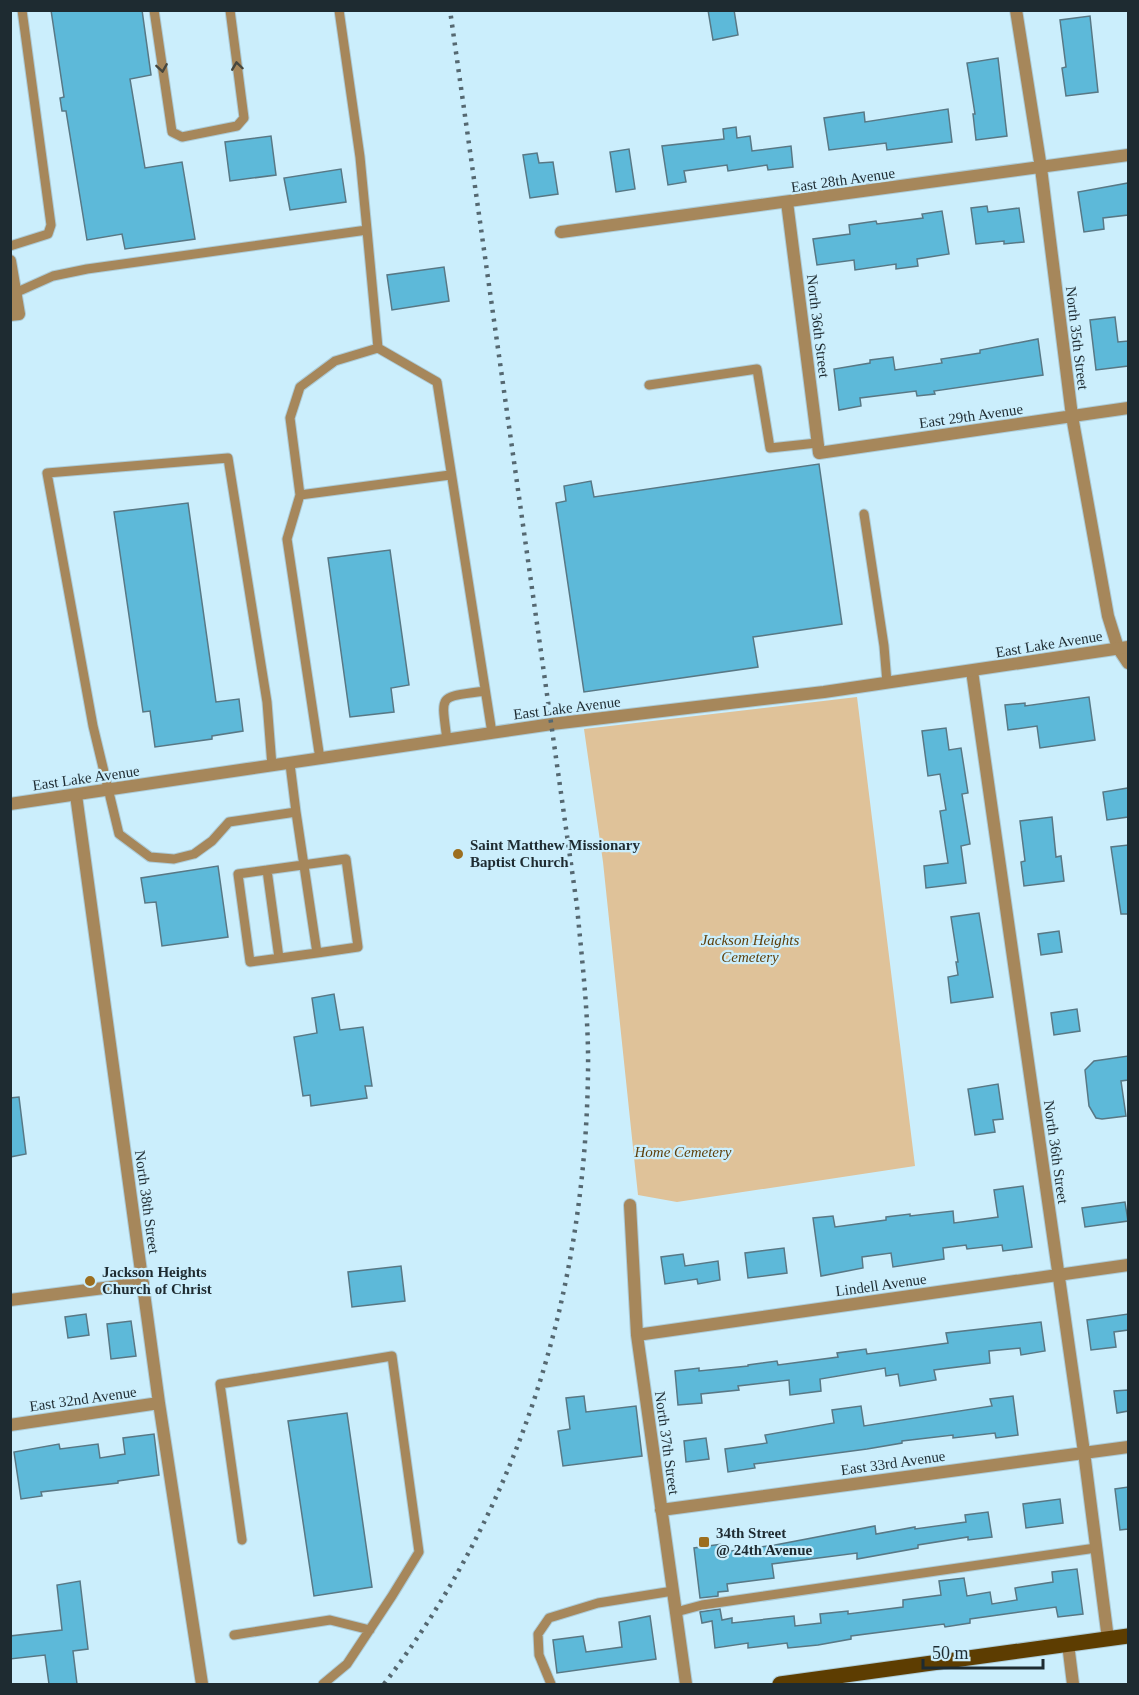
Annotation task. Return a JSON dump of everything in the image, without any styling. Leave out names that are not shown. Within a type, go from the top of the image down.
[{"type":"main road","points":[[780,1684],[1128,1636]]},
{"type":"street","name":"North 35th Street","points":[[1016,10],[1041,168],[1072,416],[1108,616],[1128,663]]},
{"type":"street","name":"East 28th Avenue","points":[[561,232],[1128,155]]},
{"type":"street","name":"North 36th Street","points":[[787,202],[818,448]]},
{"type":"street","points":[[10,261],[15,293],[15,315]]},
{"type":"street","name":"East 29th Avenue","points":[[818,448],[1128,408]]},
{"type":"street","name":"East Lake Avenue","points":[[10,804],[492,733],[887,683],[1123,648]]},
{"type":"street","name":"North 36th Street","points":[[972,671],[1084,1452],[1108,1638]]},
{"type":"street","name":"North 38th Street","points":[[76,795],[159,1403],[202,1684]]},
{"type":"street","name":"North 37th Street","points":[[630,1205],[637,1335],[686,1684]]},
{"type":"street","name":"Lindell Avenue","points":[[637,1335],[1128,1265]]},
{"type":"street","points":[[10,1300],[143,1283]]},
{"type":"street","name":"East 32nd Avenue","points":[[10,1425],[159,1403]]},
{"type":"street","name":"East 33rd Avenue","points":[[662,1510],[1128,1447]]},
{"type":"street","points":[[1068,1644],[1073,1684]]},
{"type":"lane","points":[[10,246],[48,234],[51,225],[22,10]]},
{"type":"lane","points":[[154,10],[172,132],[182,137],[237,126],[244,118],[230,10]]},
{"type":"lane","points":[[339,10],[360,157],[378,348]]},
{"type":"lane","points":[[15,293],[53,276],[87,268],[367,230]]},
{"type":"lane","points":[[320,759],[287,539],[300,495],[290,418],[300,387],[335,361],[378,348],[437,382],[492,733]]},
{"type":"lane","points":[[649,385],[757,369],[770,448],[818,448]]},
{"type":"lane","points":[[272,766],[267,702],[228,458],[47,473],[93,726],[119,834],[150,857],[174,859],[194,854],[212,841],[229,822],[296,812]]},
{"type":"lane","points":[[300,495],[450,475]]},
{"type":"lane","points":[[864,514],[884,646],[887,683]]},
{"type":"lane","points":[[447,740],[444,700],[450,696],[485,691]]},
{"type":"lane","points":[[290,764],[317,953]]},
{"type":"lane","points":[[345,859],[358,947],[250,962],[238,874],[267,870],[345,859]]},
{"type":"lane","points":[[267,870],[279,958]]},
{"type":"lane","points":[[242,1540],[220,1384],[392,1356],[419,1552],[346,1664],[323,1684]]},
{"type":"lane","points":[[676,1612],[702,1605],[1096,1548]]},
{"type":"lane","points":[[551,1684],[539,1655],[538,1634],[549,1618],[598,1603],[673,1591]]},
{"type":"lane","points":[[234,1635],[330,1620],[370,1630]]},
{"type":"green space","name":"Jackson Heights Cemetery","points":[[857,697],[915,1166],[677,1202],[638,1195],[603,862],[584,729]]},
{"type":"building","points":[[51,10],[142,10],[151,75],[130,79],[145,168],[182,162],[195,239],[125,249],[122,234],[87,240],[66,111],[62,111],[60,98],[64,97]]},
{"type":"building","points":[[708,10],[734,10],[738,35],[713,40]]},
{"type":"building","points":[[1090,16],[1098,92],[1066,96],[1062,68],[1066,67],[1060,20]]},
{"type":"building","points":[[998,58],[1007,136],[976,140],[973,114],[975,114],[967,63]]},
{"type":"building","points":[[948,109],[952,142],[887,150],[886,143],[829,150],[824,118],[864,112],[865,122]]},
{"type":"building","points":[[736,127],[737,138],[750,136],[752,151],[791,146],[793,167],[768,170],[767,165],[728,171],[727,165],[684,171],[686,182],[668,185],[662,146],[724,139],[723,129]]},
{"type":"building","points":[[271,136],[276,175],[230,181],[225,142]]},
{"type":"building","points":[[629,149],[635,189],[616,192],[610,152]]},
{"type":"building","points":[[537,153],[539,163],[553,162],[558,194],[530,198],[523,155]]},
{"type":"building","points":[[341,169],[346,202],[290,210],[284,178]]},
{"type":"building","points":[[1128,183],[1128,215],[1103,218],[1104,229],[1084,232],[1078,192]]},
{"type":"building","points":[[987,206],[988,212],[1019,208],[1024,242],[1004,244],[1004,241],[976,244],[971,208]]},
{"type":"building","points":[[942,211],[949,254],[917,259],[918,266],[896,269],[896,264],[855,270],[854,260],[817,265],[813,239],[850,234],[849,225],[923,218],[922,214]]},
{"type":"building","points":[[444,267],[449,301],[392,310],[387,275]]},
{"type":"building","points":[[1115,317],[1118,342],[1128,341],[1128,366],[1096,370],[1090,320]]},
{"type":"building","points":[[1038,339],[1043,375],[934,391],[935,394],[917,396],[916,391],[860,398],[861,406],[839,410],[834,369],[893,357],[895,370],[942,363],[941,359],[980,353],[980,350]]},
{"type":"building","points":[[819,464],[842,624],[753,637],[758,667],[584,692],[556,503],[566,501],[564,486],[591,481],[594,497]]},
{"type":"building","points":[[188,503],[216,702],[239,699],[243,731],[212,736],[212,739],[155,747],[150,711],[143,712],[114,512]]},
{"type":"building","points":[[390,550],[409,685],[391,688],[394,712],[350,717],[328,558]]},
{"type":"building","points":[[1089,697],[1095,740],[1040,748],[1037,726],[1008,730],[1005,705],[1025,703],[1025,706]]},
{"type":"building","points":[[946,728],[949,750],[961,748],[968,793],[962,794],[970,844],[961,846],[966,883],[926,888],[924,866],[948,863],[940,811],[946,810],[940,774],[928,776],[922,731]]},
{"type":"building","points":[[1128,788],[1128,817],[1107,820],[1103,792]]},
{"type":"building","points":[[1052,817],[1056,857],[1061,856],[1064,881],[1024,886],[1021,862],[1025,861],[1020,821]]},
{"type":"building","points":[[1128,845],[1128,914],[1121,914],[1111,847]]},
{"type":"building","points":[[218,866],[228,937],[162,946],[156,902],[145,903],[141,878]]},
{"type":"building","points":[[979,913],[993,997],[951,1003],[948,977],[958,975],[956,962],[958,962],[951,917]]},
{"type":"building","points":[[1059,931],[1062,952],[1041,955],[1038,934]]},
{"type":"building","points":[[334,994],[340,1030],[363,1027],[372,1086],[365,1086],[367,1098],[311,1106],[310,1095],[303,1096],[294,1037],[317,1033],[312,998]]},
{"type":"building","points":[[1077,1009],[1080,1031],[1054,1035],[1051,1013]]},
{"type":"building","points":[[1128,1056],[1128,1080],[1121,1081],[1126,1116],[1096,1118],[1089,1106],[1085,1070],[1094,1061]]},
{"type":"building","points":[[998,1084],[1003,1119],[993,1120],[995,1132],[975,1135],[968,1089]]},
{"type":"building","points":[[19,1097],[26,1154],[10,1157],[10,1098]]},
{"type":"building","points":[[1023,1186],[1032,1247],[1003,1251],[1002,1245],[967,1249],[966,1245],[943,1248],[944,1259],[893,1267],[891,1253],[862,1257],[863,1268],[821,1276],[813,1218],[833,1216],[835,1227],[886,1220],[886,1217],[953,1211],[954,1223],[998,1217],[994,1190]]},
{"type":"building","points":[[1125,1202],[1128,1221],[1085,1227],[1082,1208]]},
{"type":"building","points":[[784,1248],[787,1273],[748,1278],[745,1253]]},
{"type":"building","points":[[683,1254],[685,1266],[718,1261],[720,1280],[698,1284],[697,1279],[665,1284],[661,1257]]},
{"type":"building","points":[[401,1266],[405,1301],[352,1307],[348,1272]]},
{"type":"building","points":[[86,1314],[89,1335],[68,1338],[65,1317]]},
{"type":"building","points":[[1128,1314],[1128,1330],[1114,1332],[1116,1347],[1091,1350],[1087,1320]]},
{"type":"building","points":[[131,1321],[136,1356],[111,1359],[107,1324]]},
{"type":"building","points":[[1041,1322],[1045,1351],[1021,1355],[1020,1348],[989,1351],[990,1363],[934,1370],[936,1380],[900,1386],[898,1374],[886,1376],[885,1368],[820,1379],[821,1391],[790,1395],[789,1380],[738,1386],[739,1390],[701,1394],[702,1403],[678,1405],[675,1371],[699,1368],[699,1371],[777,1361],[778,1365],[838,1357],[837,1353],[866,1349],[867,1354],[948,1343],[946,1333]]},
{"type":"building","points":[[1128,1390],[1128,1411],[1117,1413],[1114,1391]]},
{"type":"building","points":[[584,1396],[586,1412],[636,1406],[642,1456],[563,1466],[558,1431],[570,1429],[566,1398]]},
{"type":"building","points":[[1013,1396],[1018,1435],[996,1438],[995,1433],[953,1438],[953,1435],[902,1441],[902,1443],[867,1449],[754,1464],[755,1468],[728,1472],[725,1449],[767,1443],[765,1435],[834,1423],[832,1410],[861,1406],[864,1426],[992,1406],[990,1399]]},
{"type":"building","points":[[347,1413],[372,1587],[314,1596],[288,1421]]},
{"type":"building","points":[[154,1434],[159,1475],[118,1481],[118,1483],[41,1492],[42,1496],[21,1499],[14,1452],[59,1444],[60,1449],[98,1444],[100,1458],[125,1454],[123,1438]]},
{"type":"building","points":[[706,1438],[709,1459],[686,1462],[684,1441]]},
{"type":"building","points":[[1128,1487],[1128,1529],[1120,1530],[1115,1489]]},
{"type":"building","points":[[1060,1499],[1063,1523],[1026,1528],[1023,1504]]},
{"type":"building","points":[[988,1512],[992,1537],[968,1540],[968,1537],[918,1545],[918,1548],[857,1559],[857,1553],[772,1564],[774,1578],[727,1584],[728,1591],[718,1592],[718,1596],[700,1598],[694,1548],[722,1544],[723,1552],[775,1545],[875,1526],[876,1534],[966,1522],[965,1515]]},
{"type":"building","points":[[1077,1569],[1083,1614],[1058,1617],[1056,1607],[970,1619],[970,1623],[945,1627],[944,1624],[851,1636],[851,1639],[818,1645],[788,1648],[787,1643],[748,1648],[748,1643],[715,1648],[712,1621],[702,1623],[700,1612],[720,1609],[722,1620],[732,1618],[732,1623],[794,1616],[795,1626],[821,1623],[820,1614],[848,1611],[848,1614],[903,1607],[903,1600],[941,1595],[939,1581],[964,1578],[967,1596],[990,1592],[992,1604],[1017,1600],[1015,1588],[1053,1582],[1052,1572]]},
{"type":"building","points":[[80,1581],[88,1649],[73,1651],[77,1684],[49,1684],[45,1655],[10,1659],[10,1636],[62,1630],[57,1585]]},
{"type":"building","points":[[650,1616],[656,1659],[557,1673],[553,1640],[583,1636],[586,1652],[622,1647],[619,1622]]},
{"type":"railway","points":[[384,1684],[431,1616],[472,1545],[507,1472],[536,1395],[558,1317],[574,1237],[584,1155],[588,1073],[586,1010],[577,906],[450,10]]},
{"type":"place","name":"Saint Matthew Missionary Baptist Church","points":[[458,854]]},
{"type":"place","name":"Jackson Heights Church of Christ","points":[[90,1281]]},
{"type":"place","name":"34th Street @ 24th Avenue","points":[[704,1542]]},
{"type":"park label","name":"Home Cemetery","points":[[683,1152]]}]
